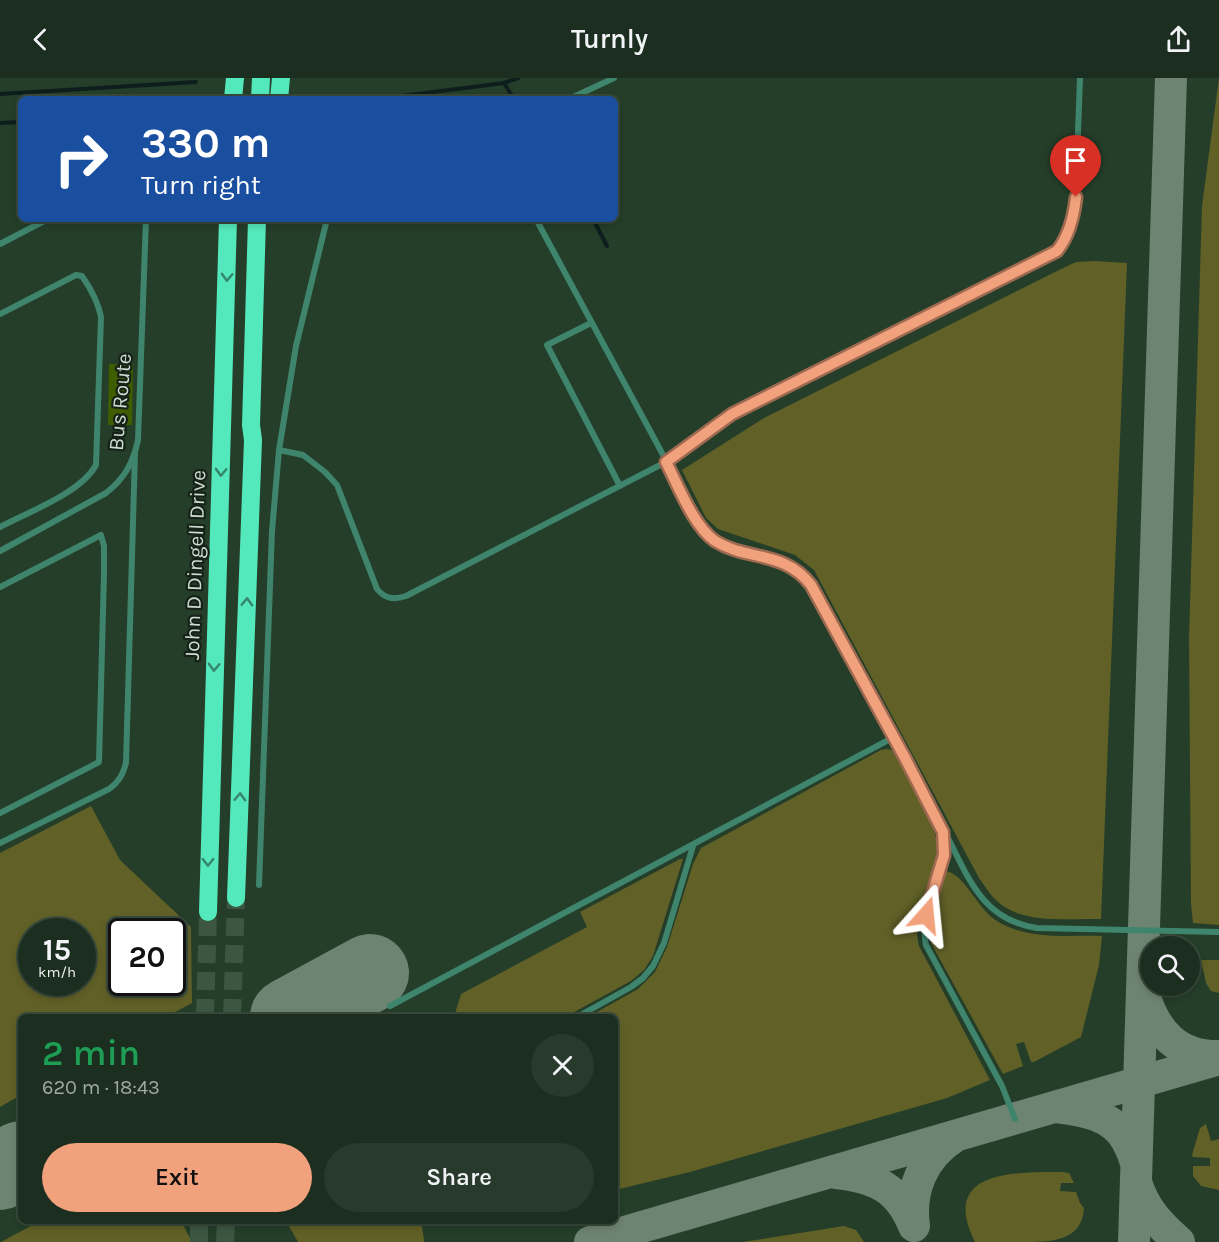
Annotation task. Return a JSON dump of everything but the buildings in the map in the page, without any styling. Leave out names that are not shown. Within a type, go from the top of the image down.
[{"type":"highway","points":[[230,78],[232,96]]},
{"type":"highway","points":[[232,96],[235,78]]},
{"type":"highway","points":[[260,96],[261,78]]},
{"type":"highway","points":[[279,96],[281,78]]},
{"type":"highway","name":"John D Dingell Drive","points":[[208,912],[228,222]]},
{"type":"highway","points":[[236,898],[253,440],[251,425],[257,222]]},
{"type":"highway","points":[[253,440],[257,424],[270,222]]},
{"type":"lane","points":[[575,96],[614,78]]},
{"type":"lane","points":[[279,450],[303,455],[325,472],[337,485],[373,582],[381,594],[388,598],[398,599],[406,596],[666,462],[732,414],[1057,251],[1064,242],[1075,212],[1080,78]]},
{"type":"lane","points":[[0,244],[42,222]]},
{"type":"lane","name":"Bus Route","points":[[0,551],[106,494],[126,474],[138,440],[146,222]]},
{"type":"lane","points":[[259,885],[272,531],[279,450],[296,346],[326,222]]},
{"type":"lane","points":[[538,222],[698,522],[714,540],[784,563],[804,576],[811,585],[975,890],[986,903],[1012,922],[1037,927],[1219,932]]},
{"type":"lane","points":[[0,314],[76,275],[82,276],[90,287],[98,303],[101,317],[96,465],[92,473],[64,493],[0,527]]},
{"type":"lane","points":[[591,323],[547,345],[620,486]]},
{"type":"lane","points":[[0,843],[109,789],[116,784],[123,773],[126,763],[135,453]]},
{"type":"lane","points":[[0,587],[101,535],[104,546],[104,573],[99,762],[0,813]]},
{"type":"lane","points":[[390,1006],[894,737]]},
{"type":"lane","points":[[938,820],[945,843],[944,855],[926,915],[924,936],[926,945],[1002,1086],[1015,1119]]},
{"type":"lane","points":[[582,1014],[631,987],[653,966],[664,943],[693,846]]},
{"type":"shaded area","points":[[1219,78],[1219,925],[1193,923],[1191,904],[1189,637],[1202,206]]},
{"type":"shaded area","points":[[1076,262],[1127,263],[1101,919],[1046,919],[1019,914],[1007,909],[994,899],[979,878],[814,570],[795,555],[718,529],[706,518],[682,470],[764,418],[1057,271]]},
{"type":"shaded area","points":[[881,750],[893,750],[927,811],[936,836],[936,860],[918,921],[919,946],[990,1080],[947,1098],[690,1172],[618,1189],[618,1014],[593,1014],[638,989],[655,972],[667,947],[693,864],[701,848]]},
{"type":"shaded area","points":[[91,806],[120,860],[181,918],[108,918],[108,996],[186,996],[186,922],[191,927],[192,1003],[172,1014],[18,1014],[18,1097],[0,1107],[0,853]]},
{"type":"shaded area","points":[[683,859],[653,956],[644,970],[631,981],[570,1014],[455,1014],[461,994],[587,927],[580,912]]},
{"type":"shaded area","points":[[946,871],[959,878],[988,914],[1006,926],[1033,934],[1102,936],[1099,965],[1081,1037],[1034,1062],[1031,1062],[1024,1042],[1016,1044],[1023,1066],[1003,1074],[931,943],[933,916]]},
{"type":"shaded area","points":[[1201,960],[1219,960],[1219,993],[1211,991],[1206,983]]},
{"type":"shaded area","points":[[1206,1124],[1211,1141],[1219,1139],[1219,1190],[1201,1186],[1193,1176],[1193,1166],[1210,1166],[1210,1158],[1193,1157],[1192,1155],[1200,1128]]},
{"type":"shaded area","points":[[1069,1173],[1074,1183],[1061,1183],[1060,1191],[1076,1192],[1084,1208],[1082,1219],[1071,1234],[1063,1238],[1043,1241],[975,1242],[966,1218],[967,1201],[974,1188],[987,1180],[1004,1175]]},
{"type":"shaded area","points":[[34,1224],[183,1224],[192,1242],[1,1242]]},
{"type":"shaded area","points":[[288,1224],[421,1224],[424,1242],[298,1242]]},
{"type":"shaded area","points":[[844,1226],[856,1230],[864,1242],[743,1242]]},
{"type":"waterway","points":[[402,96],[504,83],[518,78]]},
{"type":"waterway","points":[[0,94],[196,82]]},
{"type":"waterway","points":[[504,83],[512,96]]},
{"type":"waterway","points":[[0,123],[18,122]]},
{"type":"waterway","points":[[595,222],[607,246]]},
{"type":"taxiway","points":[[1134,1242],[1171,78]]},
{"type":"taxiway","points":[[1145,996],[1155,1020],[1170,1040],[1192,1052],[1219,1056]]},
{"type":"taxiway","points":[[590,1242],[1219,1059]]},
{"type":"taxiway","points":[[1056,1107],[1087,1112],[1114,1125],[1127,1141],[1136,1163]]},
{"type":"taxiway","points":[[836,1173],[863,1178],[884,1187],[901,1202],[914,1226],[916,1187],[926,1164],[943,1145],[954,1137]]},
{"type":"taxiway","points":[[1137,1185],[1144,1202],[1154,1216],[1179,1242]]},
{"type":"runway","points":[[295,1014],[370,973]]},
{"type":"runway","points":[[0,1171],[18,1162]]},
{"type":"tunnel","points":[[232,1014],[236,898]]},
{"type":"tunnel","points":[[205,1014],[208,912]]},
{"type":"tunnel","points":[[199,1224],[199,1242]]},
{"type":"tunnel","points":[[225,1242],[226,1224]]},
{"type":"route","points":[[926,915],[944,855],[943,832],[811,585],[795,568],[714,540],[698,522],[666,462],[732,414],[1057,251],[1064,242],[1075,212],[1076,197]]}]
